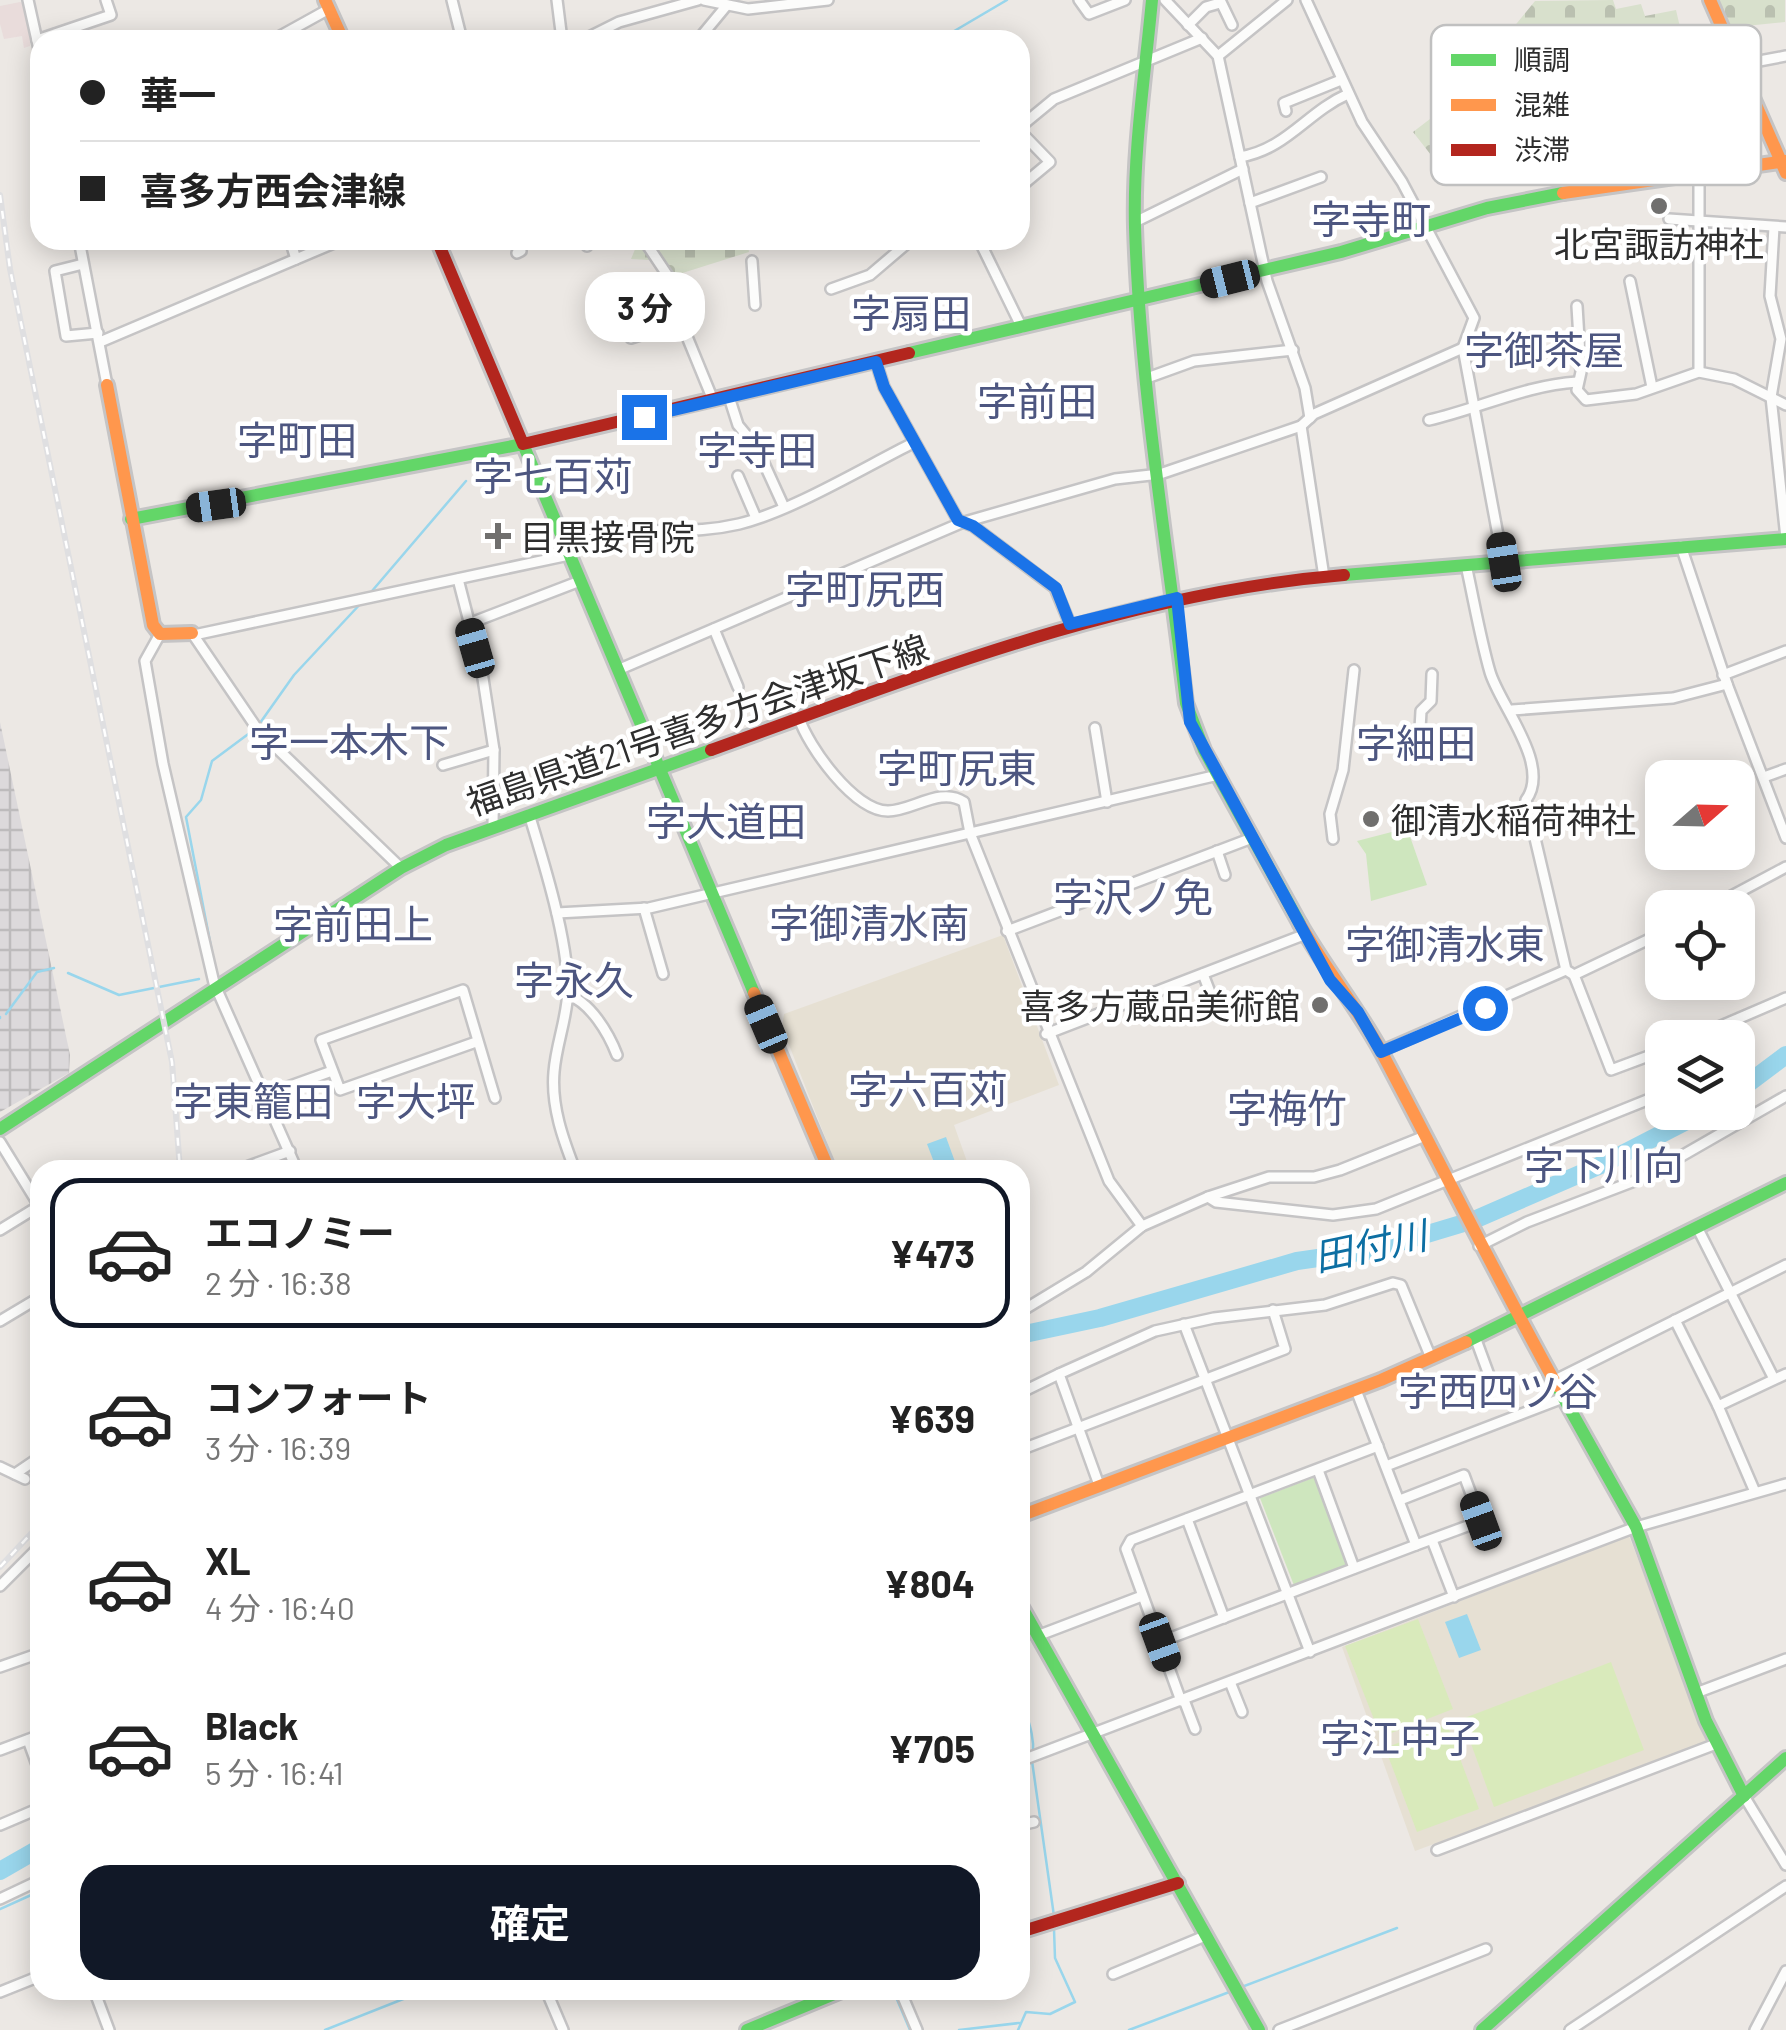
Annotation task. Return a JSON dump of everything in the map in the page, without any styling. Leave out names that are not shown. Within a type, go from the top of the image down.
[{"type":"main road","points":[[1710,0],[1721,25]]},
{"type":"main road","points":[[1164,1],[1147,59],[1135,222],[1147,378],[1190,722],[1330,980],[1358,1012],[1381,1052],[1518,1318],[1636,1527],[1716,1744],[1744,1796]]},
{"type":"main road","points":[[328,3],[339,30]]},
{"type":"main road","points":[[1761,114],[1785,165]]},
{"type":"main road","points":[[131,519],[523,444],[1266,270],[1514,202],[1615,185]]},
{"type":"main road","points":[[443,250],[825,1160]]},
{"type":"main road","points":[[107,385],[156,637],[193,634]]},
{"type":"main road","name":"福島県道21号喜多方会津坂下線","points":[[0,1129],[402,868],[492,827],[1070,624],[1177,598],[1324,576],[1786,538]]},
{"type":"main road","points":[[1030,1512],[1229,1439],[1431,1358],[1786,1183]]},
{"type":"main road","points":[[1030,1623],[1259,2030]]},
{"type":"main road","points":[[1482,2030],[1786,1758]]},
{"type":"main road","points":[[1030,1929],[1178,1883]]},
{"type":"main road","points":[[747,2030],[820,2000]]},
{"type":"street","points":[[28,0],[35,30]]},
{"type":"street","points":[[67,30],[111,15],[106,0]]},
{"type":"street","points":[[452,0],[460,30]]},
{"type":"street","points":[[557,0],[561,30]]},
{"type":"street","points":[[603,30],[701,0],[761,8],[828,0]]},
{"type":"street","points":[[1079,0],[1089,14],[1126,0]]},
{"type":"street","points":[[1218,56],[1288,0]]},
{"type":"street","points":[[1306,0],[1348,94],[1425,224],[1474,318],[1463,348],[1504,562]]},
{"type":"street","points":[[1164,1],[1218,56],[1266,270],[1312,416]]},
{"type":"street","points":[[1188,24],[1206,7],[1220,1],[1232,26]]},
{"type":"street","points":[[288,30],[328,3]]},
{"type":"street","points":[[706,30],[727,5]]},
{"type":"street","points":[[1030,120],[1050,101],[1202,38]]},
{"type":"street","points":[[1761,61],[1786,56]]},
{"type":"street","points":[[1286,110],[1284,103],[1302,92],[1342,80]]},
{"type":"street","points":[[1240,158],[1285,142],[1326,104],[1348,94]]},
{"type":"street","points":[[1030,140],[1050,162],[1030,176]]},
{"type":"street","points":[[1135,222],[1243,169]]},
{"type":"street","points":[[1250,203],[1321,177]]},
{"type":"street","points":[[1698,372],[1700,185]]},
{"type":"street","points":[[1668,219],[1786,228]]},
{"type":"street","points":[[1774,227],[1770,296],[1781,339],[1771,397],[1786,538]]},
{"type":"street","points":[[80,250],[107,385]]},
{"type":"street","points":[[293,250],[296,258]]},
{"type":"street","points":[[83,264],[54,270],[66,336],[70,339],[99,338],[316,250]]},
{"type":"street","points":[[517,252],[521,250]]},
{"type":"street","points":[[651,250],[672,282],[681,322],[713,400]]},
{"type":"street","points":[[831,288],[870,276],[900,250]]},
{"type":"street","points":[[985,250],[1022,328]]},
{"type":"street","points":[[752,261],[754,305]]},
{"type":"street","points":[[1630,282],[1652,387]]},
{"type":"street","points":[[1576,382],[1581,372],[1577,306]]},
{"type":"street","points":[[631,338],[681,322]]},
{"type":"street","points":[[620,669],[961,523],[1114,480],[1160,474],[1301,426],[1312,416],[1463,348]]},
{"type":"street","points":[[1147,378],[1194,362],[1292,350]]},
{"type":"street","points":[[876,362],[884,387],[913,443],[961,523],[973,526],[1056,588],[1070,624]]},
{"type":"street","points":[[1576,382],[1586,400],[1636,394],[1698,372],[1734,379],[1786,405]]},
{"type":"street","points":[[1428,420],[1476,409],[1543,384],[1576,382]]},
{"type":"street","points":[[729,397],[738,425],[756,448],[783,505]]},
{"type":"street","points":[[1301,426],[1324,576]]},
{"type":"street","points":[[402,868],[258,730],[193,634],[458,579],[568,552],[598,536],[638,528],[724,526],[756,518],[913,443]]},
{"type":"street","points":[[738,476],[756,518]]},
{"type":"street","points":[[1681,546],[1725,680],[1786,838]]},
{"type":"street","points":[[1466,566],[1490,674],[1512,710],[1530,761],[1532,793],[1526,800],[1570,972],[1612,1070],[1645,1057]]},
{"type":"street","points":[[458,579],[494,750],[492,827]]},
{"type":"street","points":[[468,624],[580,581]]},
{"type":"street","points":[[714,629],[738,687]]},
{"type":"street","points":[[156,637],[146,661],[163,764],[218,990],[294,1160]]},
{"type":"street","points":[[1512,710],[1674,698],[1725,680],[1786,651]]},
{"type":"street","points":[[1333,839],[1330,814],[1344,770],[1354,670]]},
{"type":"street","points":[[1405,733],[1420,729],[1421,710],[1431,700],[1432,674]]},
{"type":"street","points":[[798,718],[815,754],[862,798],[886,811],[957,797],[965,804],[970,833],[1046,1034],[1116,1197],[1142,1226]]},
{"type":"street","points":[[1095,728],[1107,802]]},
{"type":"street","points":[[443,765],[494,750]]},
{"type":"street","points":[[1764,777],[1786,769]]},
{"type":"street","points":[[557,913],[644,908],[712,894],[1218,776]]},
{"type":"street","points":[[529,814],[557,913],[567,995],[554,1072],[558,1121],[572,1160]]},
{"type":"street","points":[[1007,931],[1252,838]]},
{"type":"street","points":[[1217,851],[1225,875]]},
{"type":"street","points":[[1743,890],[1786,868]]},
{"type":"street","points":[[644,908],[664,974]]},
{"type":"street","points":[[1046,1034],[1306,934]]},
{"type":"street","points":[[1381,1052],[1645,941]]},
{"type":"street","points":[[1203,974],[1213,1000]]},
{"type":"street","points":[[476,1042],[340,1090],[321,1040],[463,990],[495,1098]]},
{"type":"street","points":[[567,995],[575,997],[608,1032],[617,1055]]},
{"type":"street","points":[[1734,1020],[1786,998]]},
{"type":"street","points":[[265,1095],[332,1070]]},
{"type":"street","points":[[1477,1241],[1646,1177],[1786,1096]]},
{"type":"street","points":[[1208,1197],[1216,1202],[1333,1215],[1376,1209],[1645,1101]]},
{"type":"street","points":[[1030,1306],[1077,1279],[1142,1226],[1208,1197],[1269,1177],[1314,1177],[1340,1170],[1425,1136]]},
{"type":"street","points":[[0,1142],[30,1191]]},
{"type":"street","points":[[264,1160],[290,1150]]},
{"type":"street","points":[[0,1230],[30,1213]]},
{"type":"street","points":[[1697,1227],[1774,1379]]},
{"type":"street","points":[[1554,1381],[1786,1265]]},
{"type":"street","points":[[1030,1389],[1155,1331],[1324,1305],[1394,1283],[1401,1285],[1431,1358]]},
{"type":"street","points":[[0,1321],[30,1303]]},
{"type":"street","points":[[1030,1446],[1286,1349],[1272,1310]]},
{"type":"street","points":[[1675,1320],[1718,1406],[1754,1492]]},
{"type":"street","points":[[1184,1324],[1253,1495],[1310,1652]]},
{"type":"street","points":[[1475,1337],[1496,1394]]},
{"type":"street","points":[[1059,1374],[1099,1485]]},
{"type":"street","points":[[1718,1406],[1786,1374]]},
{"type":"street","points":[[1356,1390],[1416,1545]]},
{"type":"street","points":[[1386,1466],[1563,1398]]},
{"type":"street","points":[[1194,1729],[1126,1549],[1130,1540],[1378,1446]]},
{"type":"street","points":[[0,1467],[20,1477],[30,1468]]},
{"type":"street","points":[[1318,1470],[1354,1568]]},
{"type":"street","points":[[1160,1642],[1481,1521],[1464,1475],[1400,1500]]},
{"type":"street","points":[[1030,1757],[1636,1527],[1786,1484]]},
{"type":"street","points":[[1188,1520],[1224,1618]]},
{"type":"street","points":[[1432,1540],[1454,1597]]},
{"type":"street","points":[[0,1586],[30,1556]]},
{"type":"street","points":[[1037,1636],[1142,1596]]},
{"type":"street","points":[[0,1667],[30,1656]]},
{"type":"street","points":[[1696,1693],[1786,1659]]},
{"type":"street","points":[[1230,1682],[1242,1712]]},
{"type":"street","points":[[0,1750],[28,1740],[30,1746]]},
{"type":"street","points":[[1437,1850],[1716,1744]]},
{"type":"street","points":[[1744,1796],[1786,1865]]},
{"type":"street","points":[[0,1824],[30,1812]]},
{"type":"street","points":[[1030,1823],[1034,1822]]},
{"type":"street","points":[[0,1899],[30,1885]]},
{"type":"street","points":[[1570,2030],[1786,1886]]},
{"type":"street","points":[[1112,1974],[1206,1936]]},
{"type":"street","points":[[1279,2030],[1486,1949]]},
{"type":"street","points":[[1755,2030],[1786,1971]]},
{"type":"street","points":[[0,1992],[30,1980]]},
{"type":"street","points":[[98,2000],[110,2030]]},
{"type":"street","points":[[550,2000],[563,2030]]},
{"type":"street","points":[[904,2000],[917,2030]]},
{"type":"shaded area","points":[[24,4],[30,35],[30,46],[24,48],[22,36],[4,39],[0,24],[0,6]]},
{"type":"shaded area","points":[[0,722],[70,1055],[69,1073],[0,1112]]},
{"type":"shaded area","points":[[1003,935],[1059,1085],[954,1125],[966,1160],[834,1160],[782,1027],[784,1014]]},
{"type":"shaded area","points":[[1629,1536],[1709,1742],[1415,1851],[1342,1647]]},
{"type":"green space","points":[[1613,0],[1616,9],[1641,4],[1645,16],[1676,10],[1680,25],[1515,25],[1535,1]]},
{"type":"green space","points":[[1715,0],[1785,0],[1785,22],[1725,25]]},
{"type":"green space","points":[[1431,118],[1431,155],[1413,132]]},
{"type":"green space","points":[[635,250],[749,252],[673,276],[650,260],[631,259]]},
{"type":"green space","points":[[1407,828],[1427,885],[1371,901],[1366,854],[1357,841]]},
{"type":"green space","points":[[1315,1477],[1349,1567],[1295,1588],[1260,1498]]},
{"type":"green space","points":[[1418,1619],[1453,1709],[1381,1737],[1345,1646]]},
{"type":"green space","points":[[1611,1662],[1644,1750],[1494,1807],[1462,1719]]},
{"type":"green space","points":[[1447,1724],[1479,1809],[1417,1832],[1385,1748]]},
{"type":"water","points":[[946,1137],[954,1160],[933,1160],[927,1144]]},
{"type":"water","points":[[1467,1614],[1481,1650],[1459,1658],[1445,1622]]},
{"type":"waterway","points":[[956,30],[1007,0]]},
{"type":"waterway","points":[[372,591],[466,481]]},
{"type":"waterway","points":[[260,723],[294,675],[363,601]]},
{"type":"waterway","points":[[216,973],[186,817],[201,800],[212,761],[251,732]]},
{"type":"waterway","points":[[6,1014],[37,972],[54,968]]},
{"type":"waterway","points":[[68,973],[119,995],[199,979]]},
{"type":"waterway","name":"田付川","points":[[1755,1078],[1786,1055]]},
{"type":"waterway","name":"田付川","points":[[1030,1333],[1100,1318],[1297,1261],[1374,1250],[1474,1220],[1603,1164],[1669,1130]]},
{"type":"waterway","points":[[1030,1727],[1033,1753]]},
{"type":"waterway","points":[[1032,1761],[1054,1916]]},
{"type":"waterway","name":"田付川","points":[[0,1871],[30,1854]]},
{"type":"waterway","points":[[0,1909],[30,1896]]},
{"type":"waterway","points":[[1239,1988],[1397,1928]]},
{"type":"waterway","points":[[1018,2030],[1026,2012],[1050,2014],[1075,2002],[1055,1958],[1054,1929]]},
{"type":"waterway","points":[[1129,2030],[1232,1991]]},
{"type":"waterway","points":[[325,2030],[401,2000]]},
{"type":"waterway","points":[[897,2000],[910,2030]]},
{"type":"waterway","points":[[959,2030],[1019,2023]]},
{"type":"railway","points":[[0,195],[10,269],[172,1062],[179,1160]]},
{"type":"railway","points":[[0,1567],[30,1535]]},
{"type":"traffic: fast","points":[[1152,0],[1140,113],[1135,227],[1148,406],[1186,703],[1204,750],[1300,924]]},
{"type":"traffic: fast","points":[[909,353],[1341,252],[1487,208],[1563,193]]},
{"type":"traffic: fast","points":[[131,519],[523,444],[754,993]]},
{"type":"traffic: fast","points":[[1344,575],[1786,539]]},
{"type":"traffic: fast","points":[[0,1129],[401,868],[446,845],[711,750]]},
{"type":"traffic: fast","points":[[1466,1342],[1786,1183]]},
{"type":"traffic: fast","points":[[1557,1386],[1636,1527],[1706,1721],[1744,1796]]},
{"type":"traffic: fast","points":[[1030,1622],[1259,2030]]},
{"type":"traffic: fast","points":[[1482,2030],[1786,1758]]},
{"type":"traffic: fast","points":[[747,2030],[820,2000]]},
{"type":"traffic: slow","points":[[325,0],[338,30]]},
{"type":"traffic: slow","points":[[1710,0],[1721,25]]},
{"type":"traffic: slow","points":[[1761,116],[1786,173]]},
{"type":"traffic: slow","points":[[1761,165],[1786,161]]},
{"type":"traffic: slow","points":[[1563,193],[1619,185]]},
{"type":"traffic: slow","points":[[107,385],[153,625],[160,634],[192,633]]},
{"type":"traffic: slow","points":[[1300,924],[1382,1053],[1557,1386]]},
{"type":"traffic: slow","points":[[754,993],[825,1160]]},
{"type":"traffic: slow","points":[[1030,1512],[1381,1380],[1466,1342]]},
{"type":"traffic: jam","points":[[441,250],[523,444],[909,353]]},
{"type":"traffic: jam","points":[[711,750],[944,667],[1101,619],[1262,585],[1344,575]]},
{"type":"traffic: jam","points":[[1030,1929],[1178,1883]]},
{"type":"place","name":"北宮諏訪神社","points":[[1659,206]]},
{"type":"place","name":"目黒接骨院","points":[[498,536]]},
{"type":"place","name":"御清水稲荷神社","points":[[1371,819]]},
{"type":"place","name":"喜多方蔵品美術館","points":[[1320,1005]]},
{"type":"district","name":"字寺町","points":[[1371,218]]},
{"type":"district","name":"字扇田","points":[[911,312]]},
{"type":"district","name":"字御茶屋","points":[[1544,349]]},
{"type":"district","name":"字前田","points":[[1037,400]]},
{"type":"district","name":"字町田","points":[[297,439]]},
{"type":"district","name":"字寺田","points":[[757,449]]},
{"type":"district","name":"字七百苅","points":[[553,475]]},
{"type":"district","name":"字町尻西","points":[[865,588]]},
{"type":"district","name":"字一本木下","points":[[349,741]]},
{"type":"district","name":"字細田","points":[[1416,742]]},
{"type":"district","name":"字町尻東","points":[[957,767]]},
{"type":"district","name":"字大道田","points":[[726,820]]},
{"type":"district","name":"字沢ノ免","points":[[1133,896]]},
{"type":"district","name":"字御清水南","points":[[869,922]]},
{"type":"district","name":"字前田上","points":[[353,923]]},
{"type":"district","name":"字御清水東","points":[[1445,943]]},
{"type":"district","name":"字永久","points":[[574,979]]},
{"type":"district","name":"字六百苅","points":[[928,1088]]},
{"type":"district","name":"字東籠田","points":[[253,1100]]},
{"type":"district","name":"字大坪","points":[[416,1100]]},
{"type":"district","name":"字梅竹","points":[[1287,1107]]},
{"type":"district","name":"字下川向","points":[[1604,1164]]},
{"type":"district","name":"字西四ツ谷","points":[[1498,1390]]},
{"type":"district","name":"字江中子","points":[[1400,1737]]},
{"type":"route","points":[[644,417],[876,362],[877,372],[913,443],[958,520],[973,526],[1056,588],[1070,624],[1177,598],[1190,722],[1330,980],[1358,1012],[1381,1052],[1485,1008]]}]
